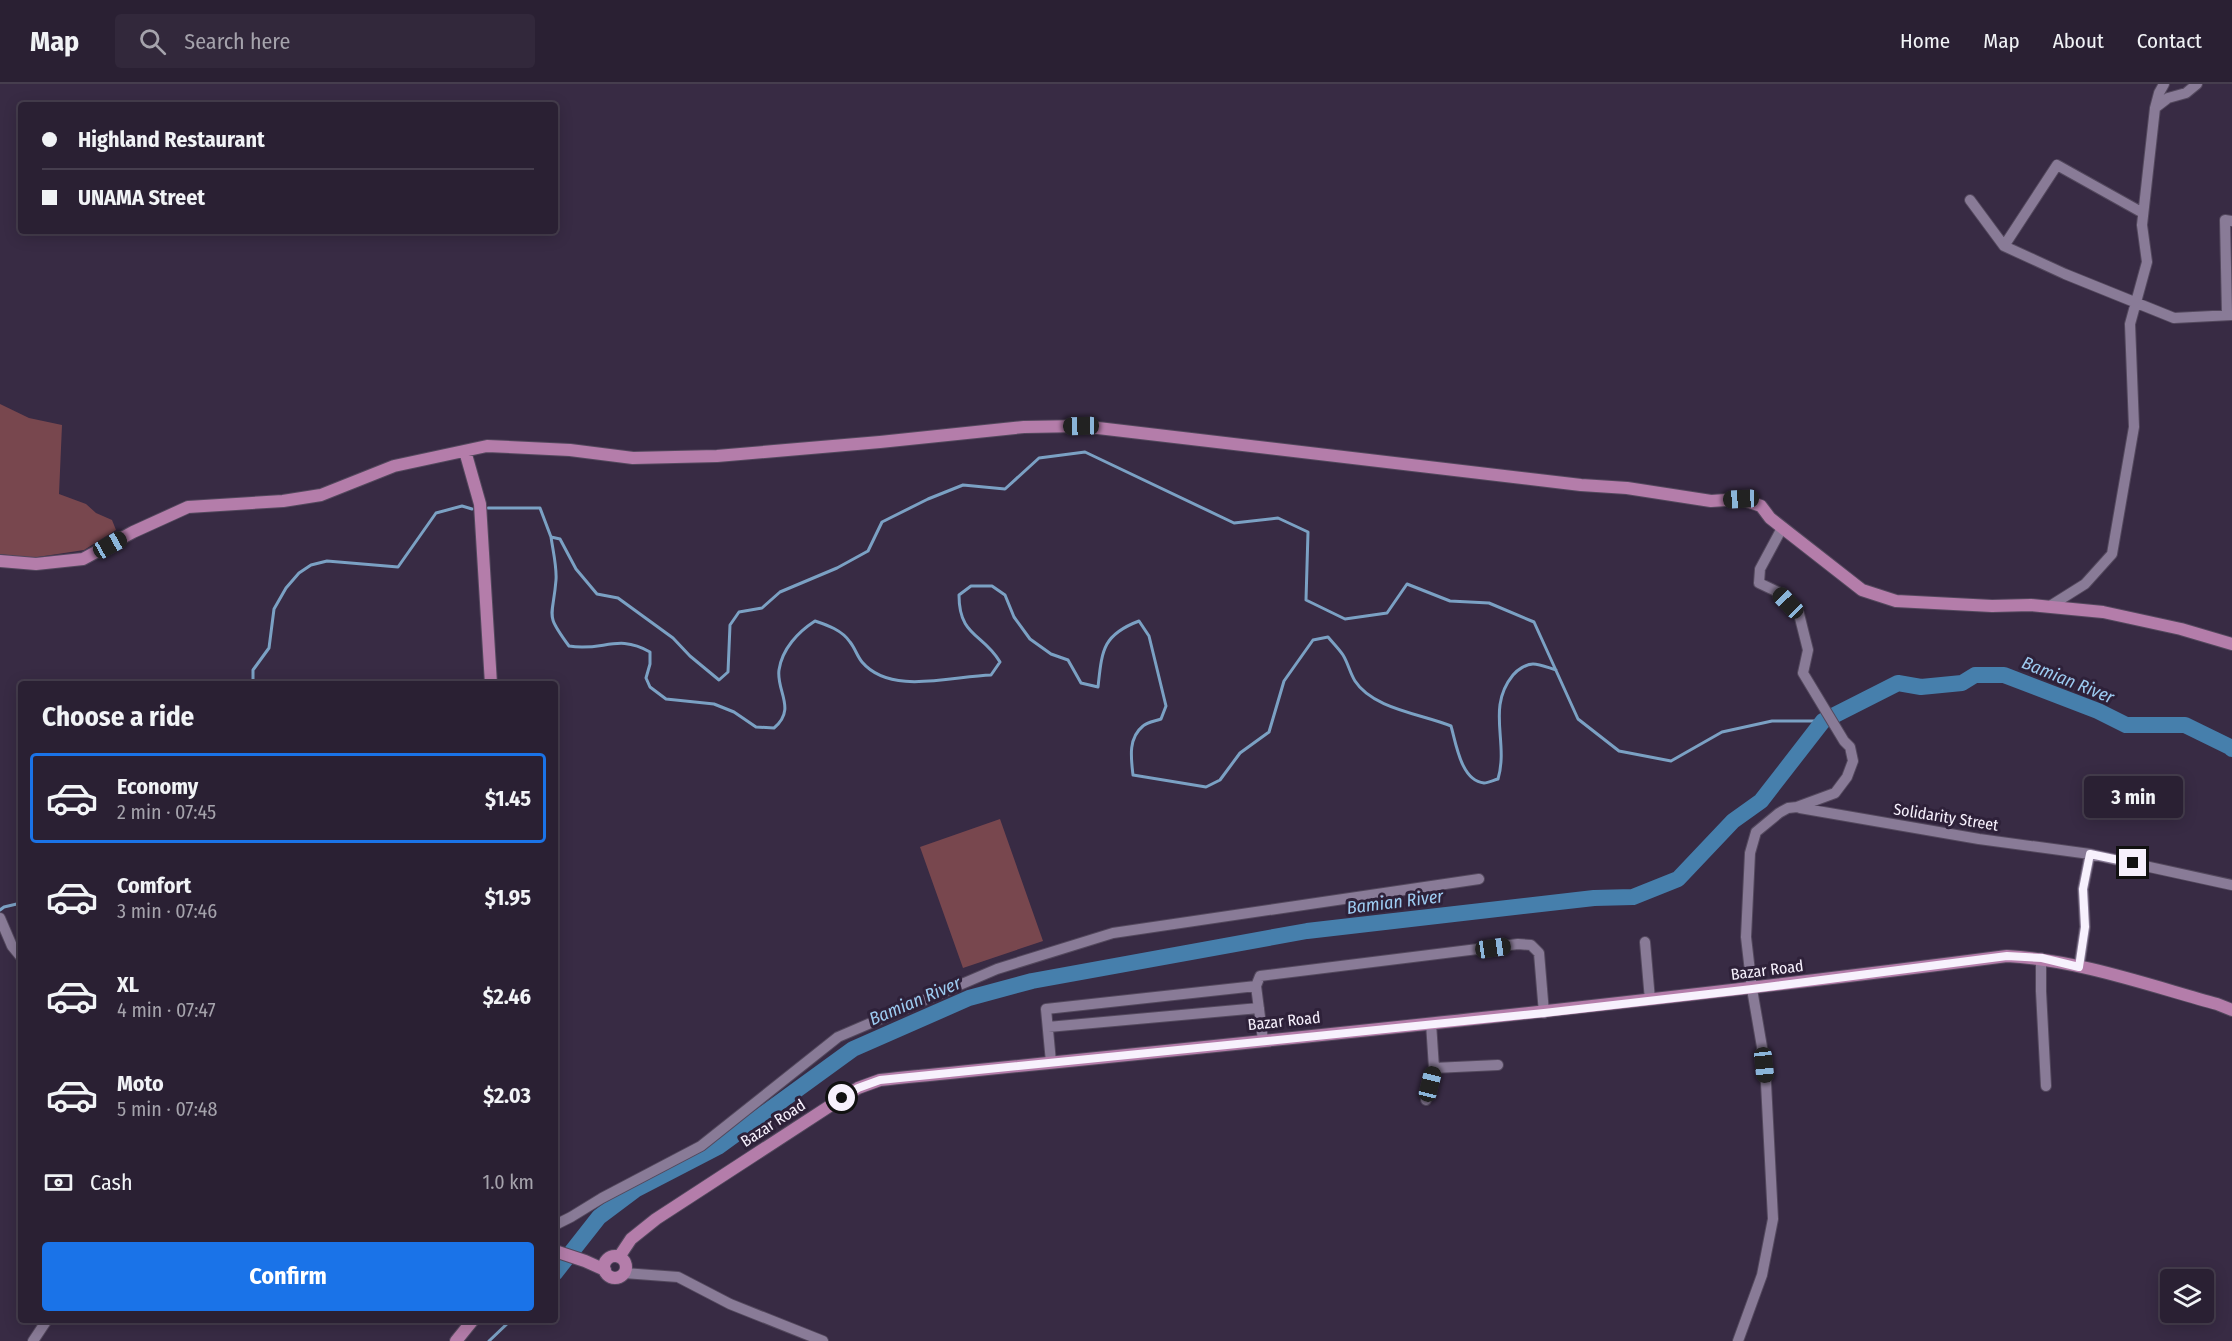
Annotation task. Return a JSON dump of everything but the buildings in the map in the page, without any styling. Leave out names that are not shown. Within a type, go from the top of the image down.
[{"type":"main road","points":[[0,561],[36,564],[83,559],[153,522],[188,507],[283,501],[321,495],[394,466],[487,446],[570,450],[633,458],[717,456],[1024,427],[1081,426],[1549,482],[1627,488],[1711,501],[1741,499],[1761,506],[1782,528],[1862,590],[1896,602],[2050,606],[2103,612],[2181,629],[2232,644]]},
{"type":"main road","points":[[465,451],[480,504],[491,681]]},
{"type":"main road","name":"Bazar Road","points":[[619,1257],[631,1239],[656,1219],[858,1088],[880,1080],[1544,1013],[2007,956],[2042,958],[2217,1004],[2232,1010]]},
{"type":"main road","points":[[558,1248],[605,1267],[608,1275],[614,1277],[624,1273],[625,1264],[619,1257],[613,1257],[605,1267]]},
{"type":"main road","points":[[456,1341],[471,1323]]},
{"type":"street","points":[[2050,606],[2085,584],[2112,554],[2134,427],[2130,324],[2147,262],[2142,225],[2143,213],[2155,108],[2164,84]]},
{"type":"street","points":[[2155,108],[2168,98],[2186,93],[2197,84]]},
{"type":"street","points":[[2004,246],[2056,165],[2143,213]]},
{"type":"street","points":[[1970,200],[2004,246],[2174,318],[2230,314],[2225,220],[2232,220]]},
{"type":"street","points":[[1738,1341],[1762,1275],[1773,1219],[1766,1083],[1746,937],[1750,853],[1756,832],[1779,813],[1835,793],[1853,761],[1850,747],[1844,741],[1803,673],[1808,650],[1799,614],[1778,592],[1759,583],[1760,569],[1782,528]]},
{"type":"street","name":"Solidarity Street","points":[[1797,807],[1979,839],[2090,854],[2232,885]]},
{"type":"street","points":[[2079,967],[2085,927],[2083,889],[2090,854]]},
{"type":"street","points":[[558,1224],[701,1146],[838,1037],[997,969],[1113,933],[1479,879]]},
{"type":"street","points":[[0,918],[12,946],[18,953]]},
{"type":"street","points":[[1645,942],[1650,1000]]},
{"type":"street","points":[[1263,1040],[1256,986],[1260,976],[1441,953],[1531,945],[1539,953],[1544,1013]]},
{"type":"street","points":[[2042,958],[2041,991],[2046,1086]]},
{"type":"street","points":[[1051,1062],[1046,1009],[1256,986]]},
{"type":"street","points":[[1048,1027],[1259,1008]]},
{"type":"street","points":[[1426,1100],[1434,1068],[1431,1023]]},
{"type":"street","points":[[1434,1068],[1498,1065]]},
{"type":"street","points":[[624,1273],[678,1277],[730,1304],[823,1341]]},
{"type":"street","points":[[33,1341],[45,1323]]},
{"type":"shaded area","points":[[0,404],[29,418],[62,425],[59,494],[86,504],[96,513],[112,520],[116,530],[84,550],[31,558],[0,554]]},
{"type":"shaded area","points":[[1000,819],[1043,941],[963,968],[920,847]]},
{"type":"waterway","points":[[488,508],[540,508],[551,537],[560,539],[576,569],[597,594],[618,598],[673,638],[690,656],[719,680],[728,672],[730,625],[739,612],[762,608],[780,592],[837,568],[868,551],[882,522],[928,499],[963,485],[1005,489],[1039,458],[1085,452],[1234,523],[1278,518],[1308,532],[1306,600],[1345,619],[1387,613],[1407,584],[1450,601],[1489,603],[1534,622],[1578,719],[1619,751],[1671,761],[1722,732],[1772,721],[1823,721]]},
{"type":"waterway","points":[[253,681],[253,670],[269,648],[274,609],[286,588],[299,573],[311,565],[327,561],[398,567],[436,513],[462,506],[472,509]]},
{"type":"waterway","points":[[551,537],[556,575],[552,615],[556,627],[569,646],[591,647],[619,643],[650,652],[650,664],[646,678],[650,687],[666,699],[714,704],[734,712],[756,727],[774,728],[781,721],[785,707],[779,678],[781,662],[787,648],[803,630],[815,621],[843,634],[852,644],[862,662],[874,672],[889,679],[923,682],[991,675],[1000,662],[967,627],[960,609],[959,595],[971,586],[992,586],[1005,595],[1014,617],[1030,639],[1051,654],[1068,660],[1081,683],[1098,687],[1106,646],[1118,632],[1139,621],[1149,636],[1166,706],[1161,719],[1145,725],[1135,736],[1132,749],[1133,775],[1206,787],[1220,780],[1240,753],[1269,732],[1284,681],[1313,640],[1328,637],[1343,655],[1355,681],[1374,698],[1399,710],[1451,726],[1465,769],[1476,781],[1484,783],[1498,779],[1501,765],[1499,713],[1505,687],[1515,673],[1527,665],[1539,665],[1556,670]]},
{"type":"waterway","name":"Bamian River","points":[[558,1269],[599,1217],[635,1190],[718,1147],[853,1049],[969,998],[1032,981],[1307,931],[1594,898],[1633,897],[1678,879],[1733,821],[1761,801],[1823,721],[1898,683],[1921,687],[1962,683],[1975,675],[2004,675],[2098,711],[2126,725],[2185,725],[2232,749]]},
{"type":"waterway","points":[[0,910],[18,904]]},
{"type":"waterway","points":[[489,1341],[508,1323]]},
{"type":"route","points":[[842,1098],[858,1088],[880,1080],[1544,1013],[2007,956],[2042,958],[2079,967],[2085,927],[2083,889],[2090,854],[2133,863]]}]
